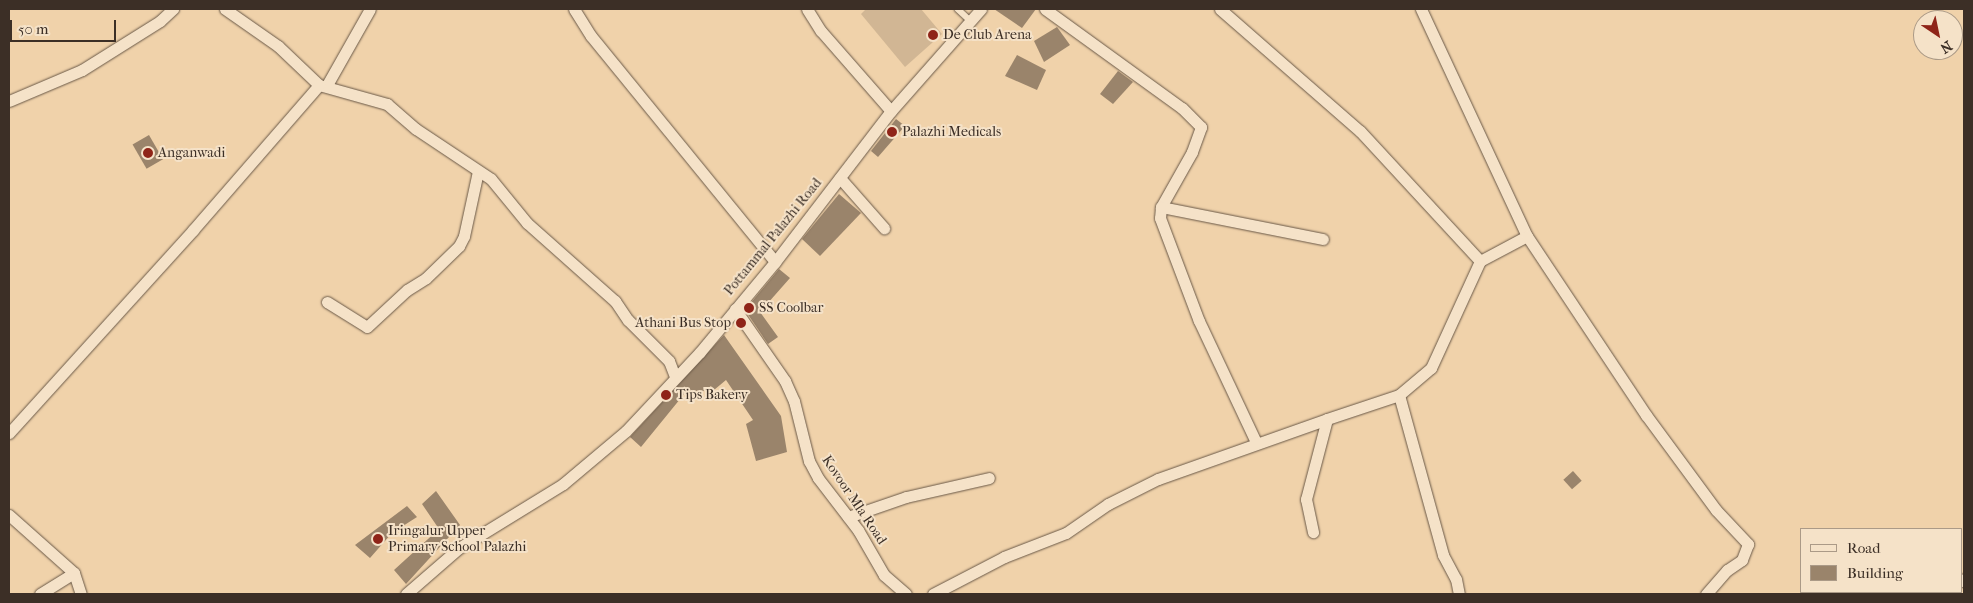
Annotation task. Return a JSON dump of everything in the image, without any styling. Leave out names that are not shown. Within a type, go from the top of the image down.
[{"type":"street","points":[[9,101],[82,70],[160,21],[173,9]]},
{"type":"street","points":[[225,9],[278,46],[323,85],[387,104],[416,129],[491,180],[527,223],[615,301],[628,320],[669,361],[675,377]]},
{"type":"street","points":[[9,433],[323,85],[370,9]]},
{"type":"street","points":[[574,9],[591,36],[775,262]]},
{"type":"street","points":[[807,9],[821,31],[891,111]]},
{"type":"street","name":"Pottammal Palazhi Road","points":[[406,594],[459,548],[563,484],[607,448],[675,377],[735,309],[775,262],[891,111],[981,9]]},
{"type":"street","points":[[1045,9],[1182,108],[1201,127],[1192,152],[1161,207],[1160,218],[1184,283],[1256,442]]},
{"type":"street","points":[[1220,9],[1360,131],[1480,261]]},
{"type":"street","points":[[1421,9],[1527,236],[1646,415],[1716,510],[1748,544],[1742,560],[1727,570],[1706,594]]},
{"type":"street","points":[[327,302],[367,327],[407,290],[426,278],[459,246],[464,236],[478,170]]},
{"type":"street","points":[[840,178],[884,228]]},
{"type":"street","points":[[1161,207],[1323,239]]},
{"type":"street","points":[[933,594],[1004,556],[1066,533],[1108,504],[1158,479],[1256,442],[1399,395],[1431,368],[1480,261],[1527,236]]},
{"type":"street","name":"Kovoor Mla Road","points":[[735,309],[785,381],[794,401],[809,461],[848,517],[884,575],[906,594]]},
{"type":"street","points":[[1399,395],[1443,555],[1456,579],[1459,594]]},
{"type":"street","points":[[1313,532],[1306,498],[1327,419]]},
{"type":"street","points":[[848,517],[906,497],[989,478]]},
{"type":"street","points":[[9,516],[74,573],[80,594]]},
{"type":"street","points":[[40,594],[74,573]]},
{"type":"lane","points":[[958,9],[970,20]]},
{"type":"shaded area","points":[[866,9],[921,9],[942,34],[905,67],[861,14]]},
{"type":"building","points":[[994,9],[1036,9],[1022,28]]},
{"type":"building","points":[[1057,27],[1070,45],[1044,62],[1034,41]]},
{"type":"building","points":[[1017,55],[1046,70],[1037,90],[1005,76]]},
{"type":"building","points":[[1118,71],[1133,82],[1113,104],[1100,94]]},
{"type":"building","points":[[896,119],[905,126],[878,157],[871,151]]},
{"type":"building","name":"Anganwadi","points":[[149,135],[163,159],[147,169],[133,144]]},
{"type":"building","points":[[839,194],[861,213],[820,256],[802,239]]},
{"type":"building","points":[[779,269],[790,278],[760,312],[778,337],[768,344],[745,310]]},
{"type":"building","points":[[724,335],[781,416],[787,452],[756,461],[746,424],[753,420],[726,380],[714,390],[711,386],[690,400],[685,393],[641,447],[630,437]]},
{"type":"building","points":[[1573,471],[1582,481],[1572,489],[1563,480]]},
{"type":"building","points":[[436,491],[460,525],[406,584],[394,570],[439,529],[422,504]]},
{"type":"building","points":[[407,506],[417,517],[392,533],[370,558],[355,545]]},
{"type":"place","name":"De Club Arena","points":[[933,35]]},
{"type":"place","name":"Palazhi Medicals","points":[[892,132]]},
{"type":"place","name":"Anganwadi","points":[[148,153]]},
{"type":"place","name":"SS Coolbar","points":[[749,308]]},
{"type":"place","name":"Athani Bus Stop","points":[[741,323]]},
{"type":"place","name":"Tips Bakery","points":[[666,395]]},
{"type":"place","name":"Iringalur Upper Primary School Palazhi","points":[[378,539]]}]
